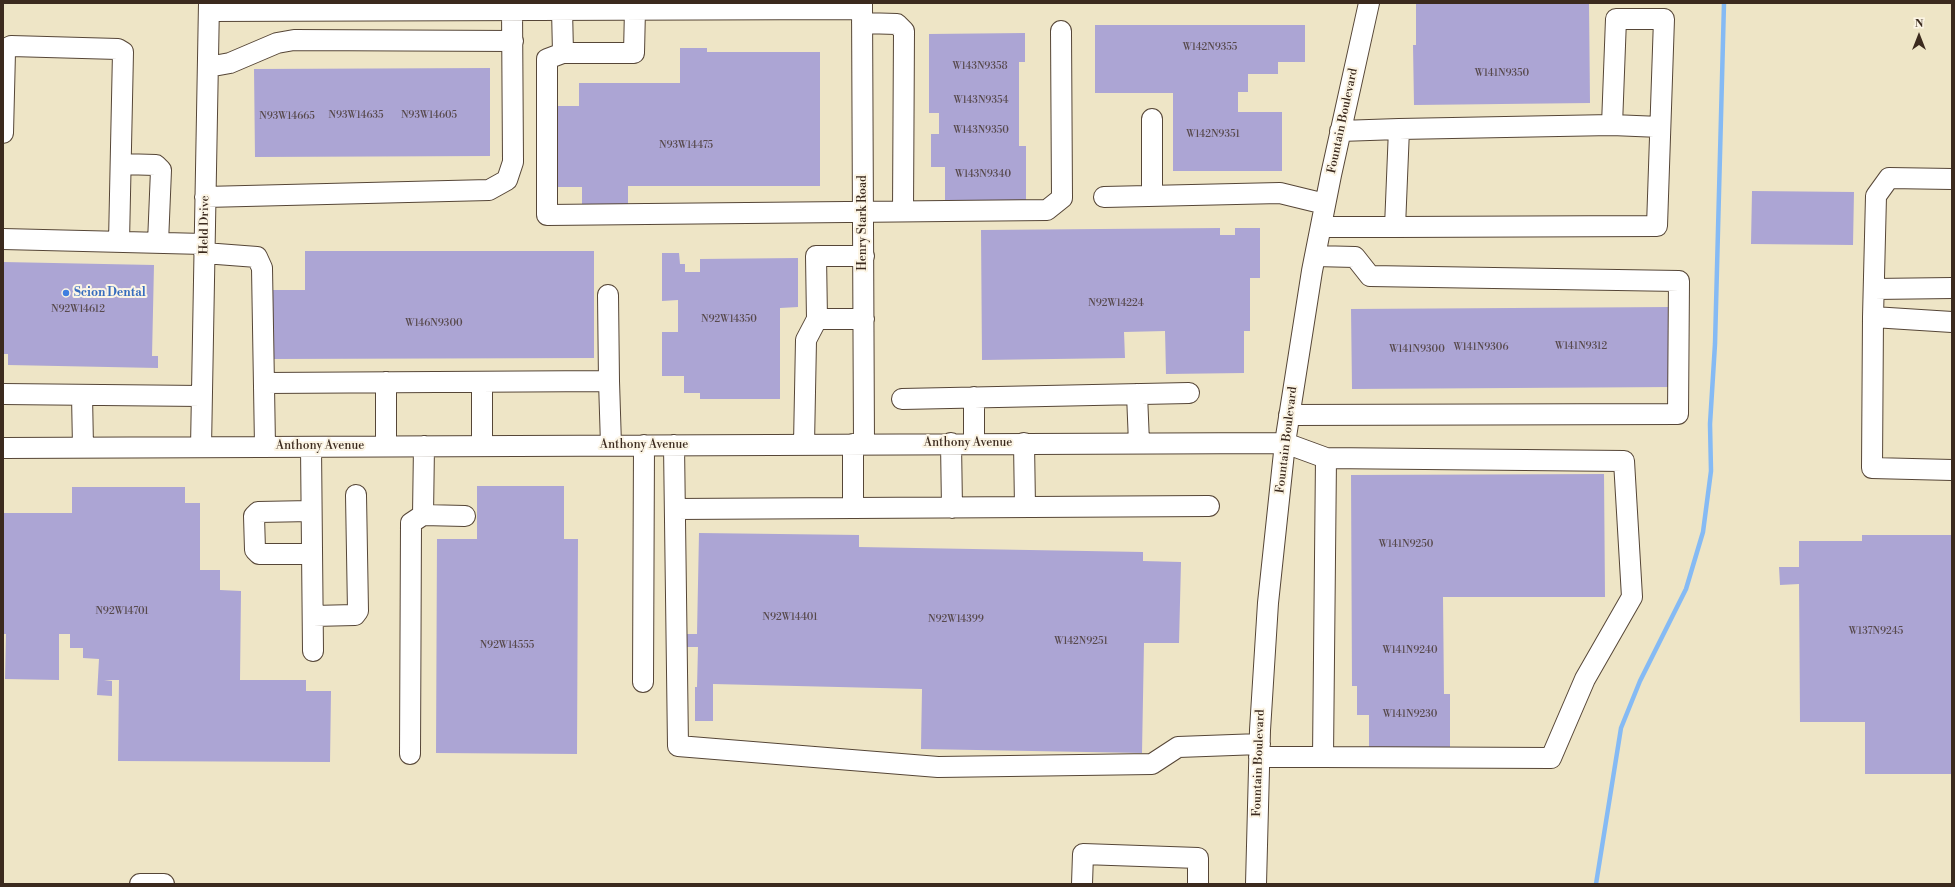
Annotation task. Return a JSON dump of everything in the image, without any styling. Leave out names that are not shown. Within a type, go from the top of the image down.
[{"type":"street","name":"Fountain Boulevard","points":[[1256,884],[1259,751],[1268,603],[1285,443],[1315,256],[1340,131],[1369,3]]},
{"type":"street","points":[[209,7],[562,9],[672,6],[805,6],[862,12],[897,24],[904,31],[903,210]]},
{"type":"street","name":"Held Drive","points":[[201,447],[209,7]]},
{"type":"street","points":[[555,56],[634,53],[629,7]]},
{"type":"street","points":[[205,197],[489,190],[507,180],[513,162],[512,9]]},
{"type":"street","points":[[562,9],[555,56],[547,215],[863,210],[1047,210],[1062,198],[1061,31]]},
{"type":"street","name":"Henry Stark Road","points":[[852,508],[859,444],[864,319],[862,12]]},
{"type":"street","points":[[1321,227],[1657,226],[1664,19],[1616,19],[1612,125]]},
{"type":"street","points":[[208,67],[230,63],[277,43],[294,40],[512,41]]},
{"type":"street","points":[[3,133],[5,52],[7,48],[11,46],[118,49],[123,52],[119,242]]},
{"type":"street","points":[[1152,119],[1152,196]]},
{"type":"street","points":[[1340,131],[1612,125],[1660,127]]},
{"type":"street","points":[[1395,227],[1399,130]]},
{"type":"street","points":[[121,164],[156,165],[161,170],[158,243]]},
{"type":"street","points":[[1952,179],[1889,178],[1876,196],[1872,468],[1952,470]]},
{"type":"street","points":[[1104,197],[1280,192],[1325,204]]},
{"type":"street","points":[[3,239],[158,243],[204,248],[257,257],[262,268],[265,446]]},
{"type":"street","points":[[804,444],[806,340],[817,319],[816,256],[864,256]]},
{"type":"street","points":[[1289,415],[1678,414],[1679,281],[1370,276],[1355,257],[1315,256]]},
{"type":"street","points":[[1874,289],[1952,288]]},
{"type":"street","points":[[608,295],[611,445]]},
{"type":"street","points":[[1874,317],[1952,322]]},
{"type":"street","points":[[817,319],[864,319]]},
{"type":"street","points":[[264,383],[609,381]]},
{"type":"street","points":[[386,382],[386,446]]},
{"type":"street","points":[[482,382],[482,445]]},
{"type":"street","points":[[902,399],[1189,393]]},
{"type":"street","points":[[3,394],[201,396]]},
{"type":"street","points":[[1137,394],[1138,443]]},
{"type":"street","points":[[82,395],[83,447]]},
{"type":"street","points":[[974,397],[974,443]]},
{"type":"street","points":[[951,443],[952,508]]},
{"type":"street","name":"Anthony Avenue","points":[[3,448],[951,443],[1285,443]]},
{"type":"street","points":[[1024,443],[1025,507]]},
{"type":"street","points":[[674,445],[678,746],[938,767],[1152,764],[1178,747],[1259,751],[1323,757],[1552,758],[1586,679],[1632,598],[1624,461],[1326,458],[1285,443]]},
{"type":"street","points":[[643,682],[644,445]]},
{"type":"street","points":[[424,446],[424,515]]},
{"type":"street","points":[[311,447],[313,651]]},
{"type":"street","points":[[1323,757],[1326,458]]},
{"type":"street","points":[[313,616],[356,615],[358,611],[356,495]]},
{"type":"street","points":[[675,509],[1209,506]]},
{"type":"street","points":[[312,511],[258,512],[254,516],[255,550],[260,554],[312,554]]},
{"type":"street","points":[[410,754],[411,523],[424,515],[465,516]]},
{"type":"street","points":[[1082,884],[1083,854],[1198,858],[1198,884]]},
{"type":"street","points":[[140,884],[164,884]]},
{"type":"building","points":[[1416,3],[1589,3],[1590,103],[1414,105],[1413,45],[1416,45]]},
{"type":"building","points":[[1095,25],[1305,25],[1305,62],[1278,62],[1278,74],[1248,74],[1248,92],[1238,92],[1238,112],[1282,112],[1282,171],[1173,171],[1173,93],[1095,93]]},
{"type":"building","points":[[1025,33],[1025,62],[1019,62],[1019,146],[1026,146],[1026,201],[945,201],[945,167],[931,167],[931,134],[939,134],[939,113],[929,113],[929,34]]},
{"type":"building","points":[[680,48],[707,48],[707,52],[820,52],[820,186],[628,186],[628,204],[582,204],[582,187],[552,187],[552,106],[579,106],[579,83],[680,83]]},
{"type":"building","points":[[490,68],[490,156],[255,157],[254,69]]},
{"type":"building","points":[[1752,191],[1854,192],[1853,245],[1751,244]]},
{"type":"building","points":[[1220,228],[1220,235],[1235,235],[1235,228],[1260,228],[1260,278],[1250,278],[1250,331],[1244,331],[1244,373],[1166,374],[1165,331],[1124,332],[1125,358],[982,360],[981,230]]},
{"type":"building","points":[[305,251],[594,251],[594,358],[273,359],[273,290],[305,290]]},
{"type":"building","points":[[662,253],[679,253],[680,264],[685,264],[685,272],[700,272],[700,259],[798,258],[798,307],[780,308],[780,399],[700,399],[700,393],[684,393],[684,376],[662,376],[662,332],[678,332],[678,300],[662,301]]},
{"type":"building","points":[[3,262],[154,265],[152,356],[158,356],[158,368],[8,365],[8,354],[3,354]]},
{"type":"building","points":[[1672,307],[1673,387],[1352,389],[1351,309]]},
{"type":"building","points":[[1604,474],[1605,597],[1443,597],[1444,694],[1450,694],[1450,748],[1369,749],[1369,715],[1357,715],[1357,686],[1352,686],[1351,475]]},
{"type":"building","points":[[477,486],[564,486],[564,539],[578,539],[577,754],[436,753],[437,539],[477,539]]},
{"type":"building","points":[[72,487],[185,487],[185,503],[200,503],[200,570],[220,570],[220,590],[241,591],[240,680],[306,680],[306,691],[331,691],[330,762],[118,761],[119,680],[104,680],[112,681],[112,696],[97,695],[99,659],[83,658],[83,648],[70,648],[70,634],[59,634],[59,680],[5,679],[6,634],[3,634],[3,513],[72,513]]},
{"type":"building","points":[[699,533],[859,535],[859,547],[1143,552],[1143,561],[1181,562],[1179,643],[1144,643],[1142,753],[921,749],[922,689],[713,684],[713,721],[695,721],[695,687],[697,687],[698,647],[685,647],[686,634],[697,634]]},
{"type":"building","points":[[1862,535],[1952,535],[1952,774],[1865,774],[1865,722],[1800,722],[1799,584],[1780,585],[1779,567],[1799,567],[1799,541],[1862,541]]},
{"type":"waterway","points":[[1596,884],[1621,728],[1640,681],[1686,589],[1703,532],[1711,471],[1710,424],[1715,344],[1724,3]]},
{"type":"place","name":"Scion Dental","points":[[66,293]]}]
